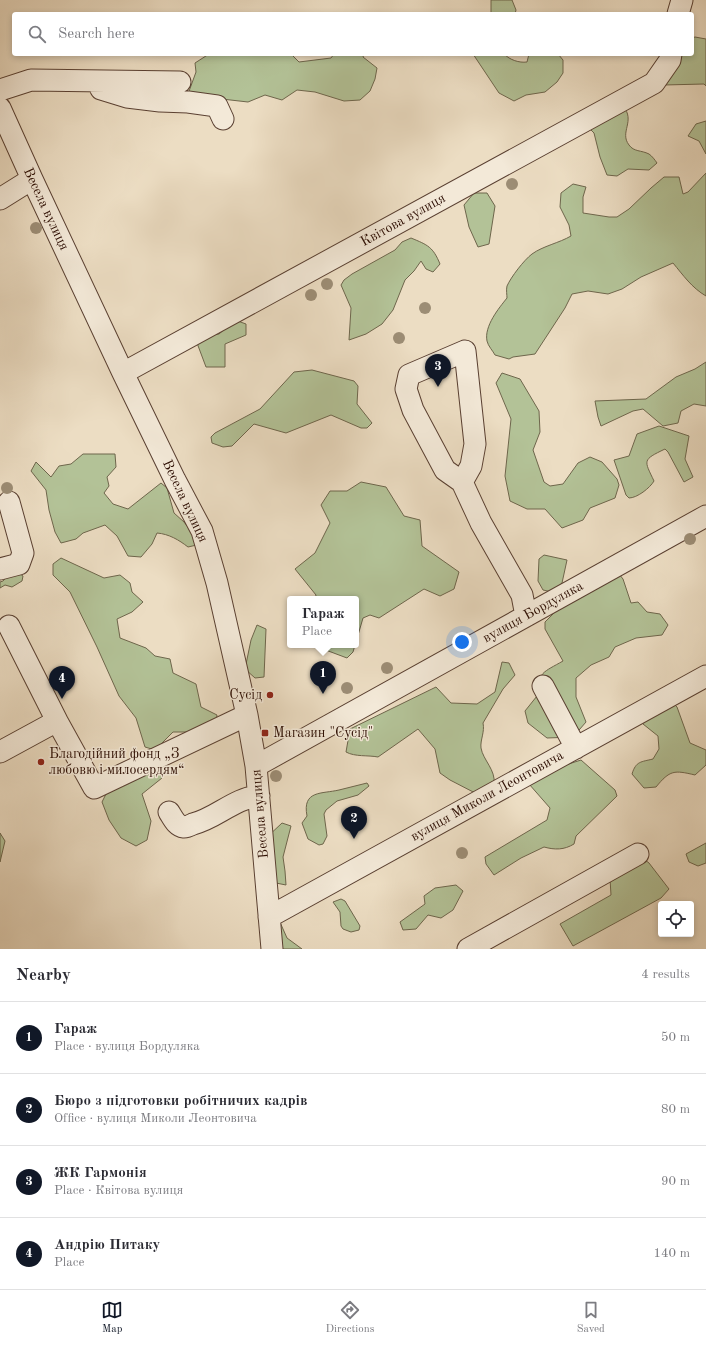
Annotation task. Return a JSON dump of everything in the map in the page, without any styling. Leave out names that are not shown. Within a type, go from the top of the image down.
[{"type":"street","points":[[679,12],[682,0]]},
{"type":"street","name":"Квітова вулиця","points":[[123,374],[654,82],[670,60],[671,56]]},
{"type":"street","points":[[0,90],[31,80],[180,82]]},
{"type":"street","points":[[96,81],[101,89],[127,97],[217,106],[223,119]]},
{"type":"street","name":"Весела вулиця","points":[[0,108],[123,374],[202,531],[217,582],[247,715],[256,766],[272,949]]},
{"type":"street","points":[[0,199],[32,179]]},
{"type":"street","points":[[462,482],[471,466],[475,444],[465,351],[409,375],[406,389],[413,410],[445,470],[462,482],[481,523],[522,595],[526,616]]},
{"type":"street","points":[[0,569],[20,564],[22,553],[9,502]]},
{"type":"street","name":"вулиця Бордуляка","points":[[256,766],[706,516]]},
{"type":"street","points":[[9,626],[57,721],[94,788],[247,715]]},
{"type":"street","name":"вулиця Миколи Леонтовича","points":[[269,916],[706,676]]},
{"type":"street","points":[[543,686],[576,748]]},
{"type":"street","points":[[0,752],[57,721]]},
{"type":"street","points":[[169,812],[176,823],[184,827],[213,817],[242,799],[259,796]]},
{"type":"street","points":[[468,949],[638,854]]},
{"type":"green space","points":[[491,0],[512,0],[516,10],[516,12],[491,12]]},
{"type":"green space","points":[[694,37],[706,39],[706,86],[704,84],[664,85],[663,56],[694,56]]},
{"type":"green space","points":[[206,56],[293,56],[299,62],[331,58],[332,56],[363,56],[377,68],[375,79],[370,91],[360,100],[344,101],[315,92],[297,90],[282,100],[265,95],[248,102],[188,94],[196,72],[195,63]]},
{"type":"green space","points":[[474,56],[506,56],[518,61],[527,62],[528,56],[560,56],[563,60],[563,73],[557,82],[545,92],[526,95],[514,101],[499,93]]},
{"type":"green space","points":[[623,106],[627,111],[628,117],[626,140],[635,150],[649,154],[657,163],[649,170],[628,169],[617,176],[607,175],[600,157],[594,133],[589,128]]},
{"type":"green space","points":[[706,121],[706,154],[699,141],[688,136],[696,124]]},
{"type":"green space","points":[[706,173],[706,296],[684,277],[673,263],[641,277],[622,289],[608,294],[588,291],[572,294],[565,308],[535,354],[513,357],[509,359],[495,355],[488,345],[488,329],[493,318],[507,298],[507,286],[511,278],[532,254],[571,236],[569,225],[560,207],[561,193],[573,184],[586,187],[583,197],[583,213],[617,217],[629,209],[664,177],[679,177],[683,194],[688,192]]},
{"type":"green space","points":[[474,193],[487,193],[495,206],[489,244],[478,247],[469,227],[464,205]]},
{"type":"green space","points":[[411,238],[429,247],[435,254],[440,264],[433,272],[426,269],[421,261],[405,280],[393,310],[382,324],[366,334],[349,340],[351,308],[341,285],[344,280],[395,250],[402,242]]},
{"type":"green space","points":[[235,320],[246,324],[246,335],[225,344],[225,367],[206,367],[197,343],[202,336],[219,334]]},
{"type":"green space","points":[[706,362],[706,406],[694,404],[681,411],[678,423],[663,426],[643,409],[633,411],[601,426],[595,401],[646,399],[676,377],[695,369]]},
{"type":"green space","points":[[312,370],[354,381],[358,386],[357,404],[372,423],[367,428],[361,428],[331,415],[286,433],[254,424],[232,446],[223,447],[212,443],[211,437],[215,433],[260,409],[294,372]]},
{"type":"green space","points":[[502,373],[520,379],[539,411],[540,432],[533,450],[544,482],[550,486],[563,484],[578,463],[590,457],[602,462],[617,479],[619,485],[615,498],[590,508],[583,520],[562,528],[545,509],[527,509],[510,501],[505,476],[511,419],[496,383]]},
{"type":"green space","points":[[659,426],[689,436],[685,459],[693,477],[684,482],[665,449],[649,458],[647,461],[648,469],[654,481],[652,484],[639,494],[629,498],[626,495],[614,460],[629,456],[637,434]]},
{"type":"green space","points":[[83,454],[115,454],[116,467],[107,477],[109,486],[104,493],[113,504],[128,509],[161,483],[167,488],[174,513],[184,522],[201,544],[188,547],[174,538],[157,533],[152,544],[141,557],[128,556],[117,536],[105,525],[83,533],[76,539],[61,543],[55,532],[49,510],[46,490],[31,471],[36,462],[51,477],[59,466],[71,464]]},
{"type":"green space","points":[[361,482],[386,487],[404,516],[420,520],[422,546],[459,572],[454,589],[440,596],[424,589],[379,618],[370,615],[363,618],[359,632],[359,596],[316,596],[295,569],[315,553],[330,523],[321,505],[330,491],[347,491]]},
{"type":"green space","points":[[544,555],[567,560],[562,583],[552,592],[543,590],[538,581],[539,559]]},
{"type":"green space","points":[[61,558],[104,578],[120,575],[130,583],[132,592],[143,602],[132,612],[117,619],[120,638],[146,648],[155,656],[170,659],[173,673],[196,684],[201,707],[217,715],[215,727],[200,732],[173,732],[155,750],[145,747],[136,718],[119,696],[70,592],[53,575],[53,564]]},
{"type":"green space","points":[[17,572],[23,576],[22,581],[12,587],[5,585],[0,588],[0,582],[3,581],[9,574]]},
{"type":"green space","points":[[619,574],[623,579],[631,603],[638,602],[647,612],[660,614],[668,625],[662,635],[636,638],[615,647],[609,657],[591,665],[576,678],[576,697],[586,722],[573,737],[547,738],[528,723],[525,711],[537,696],[537,688],[540,677],[546,671],[563,661],[545,629],[545,622],[591,576]]},
{"type":"green space","points":[[257,625],[266,629],[264,677],[255,678],[245,669],[251,640]]},
{"type":"green space","points":[[322,648],[354,648],[353,652],[347,658]]},
{"type":"green space","points":[[502,662],[509,663],[515,675],[503,689],[483,723],[481,748],[493,774],[494,784],[479,795],[440,773],[435,749],[418,729],[378,757],[350,754],[346,752],[350,729],[436,687],[451,703],[477,704],[495,692]]},
{"type":"green space","points":[[668,698],[677,707],[690,743],[706,750],[706,765],[695,775],[682,772],[669,774],[656,787],[644,788],[632,774],[637,764],[653,759],[659,749],[658,736],[643,724],[639,712]]},
{"type":"green space","points":[[581,760],[615,790],[617,796],[576,836],[574,844],[559,849],[544,847],[521,858],[494,875],[486,864],[485,857],[547,820],[550,808],[529,784],[553,769]]},
{"type":"green space","points":[[161,765],[162,778],[142,794],[151,821],[147,840],[136,846],[121,838],[109,820],[102,802],[107,792]]},
{"type":"green space","points":[[367,783],[369,786],[358,795],[337,801],[326,810],[324,814],[327,836],[323,844],[319,845],[308,839],[302,823],[307,816],[306,808],[310,797],[320,793]]},
{"type":"green space","points":[[282,823],[291,826],[283,857],[286,885],[271,882],[265,839]]},
{"type":"green space","points":[[0,833],[5,841],[0,862]]},
{"type":"green space","points":[[706,843],[706,863],[698,866],[689,862],[686,854]]},
{"type":"green space","points":[[632,850],[649,863],[669,889],[661,898],[573,946],[560,924],[611,895],[610,879]]},
{"type":"green space","points":[[456,885],[463,891],[453,910],[441,918],[428,915],[416,929],[403,930],[400,922],[425,904],[424,896],[435,888]]},
{"type":"green space","points":[[341,899],[345,901],[360,926],[359,930],[351,932],[343,929],[341,926],[340,912],[333,902]]},
{"type":"green space","points":[[279,920],[287,938],[302,949],[274,949]]},
{"type":"place","name":"ЖК Гармонія","points":[[438,387]]},
{"type":"place","name":"Гараж","points":[[323,694]]},
{"type":"place","name":"Сусід","points":[[270,695]]},
{"type":"place","name":"Андрію Питаку","points":[[62,699]]},
{"type":"place","name":"Магазин \"Сусід\"","points":[[265,733]]},
{"type":"place","name":"Благодійний фонд „З любовю і милосердям“","points":[[41,762]]},
{"type":"place","name":"Бюро з підготовки робітничих кадрів","points":[[354,839]]}]
